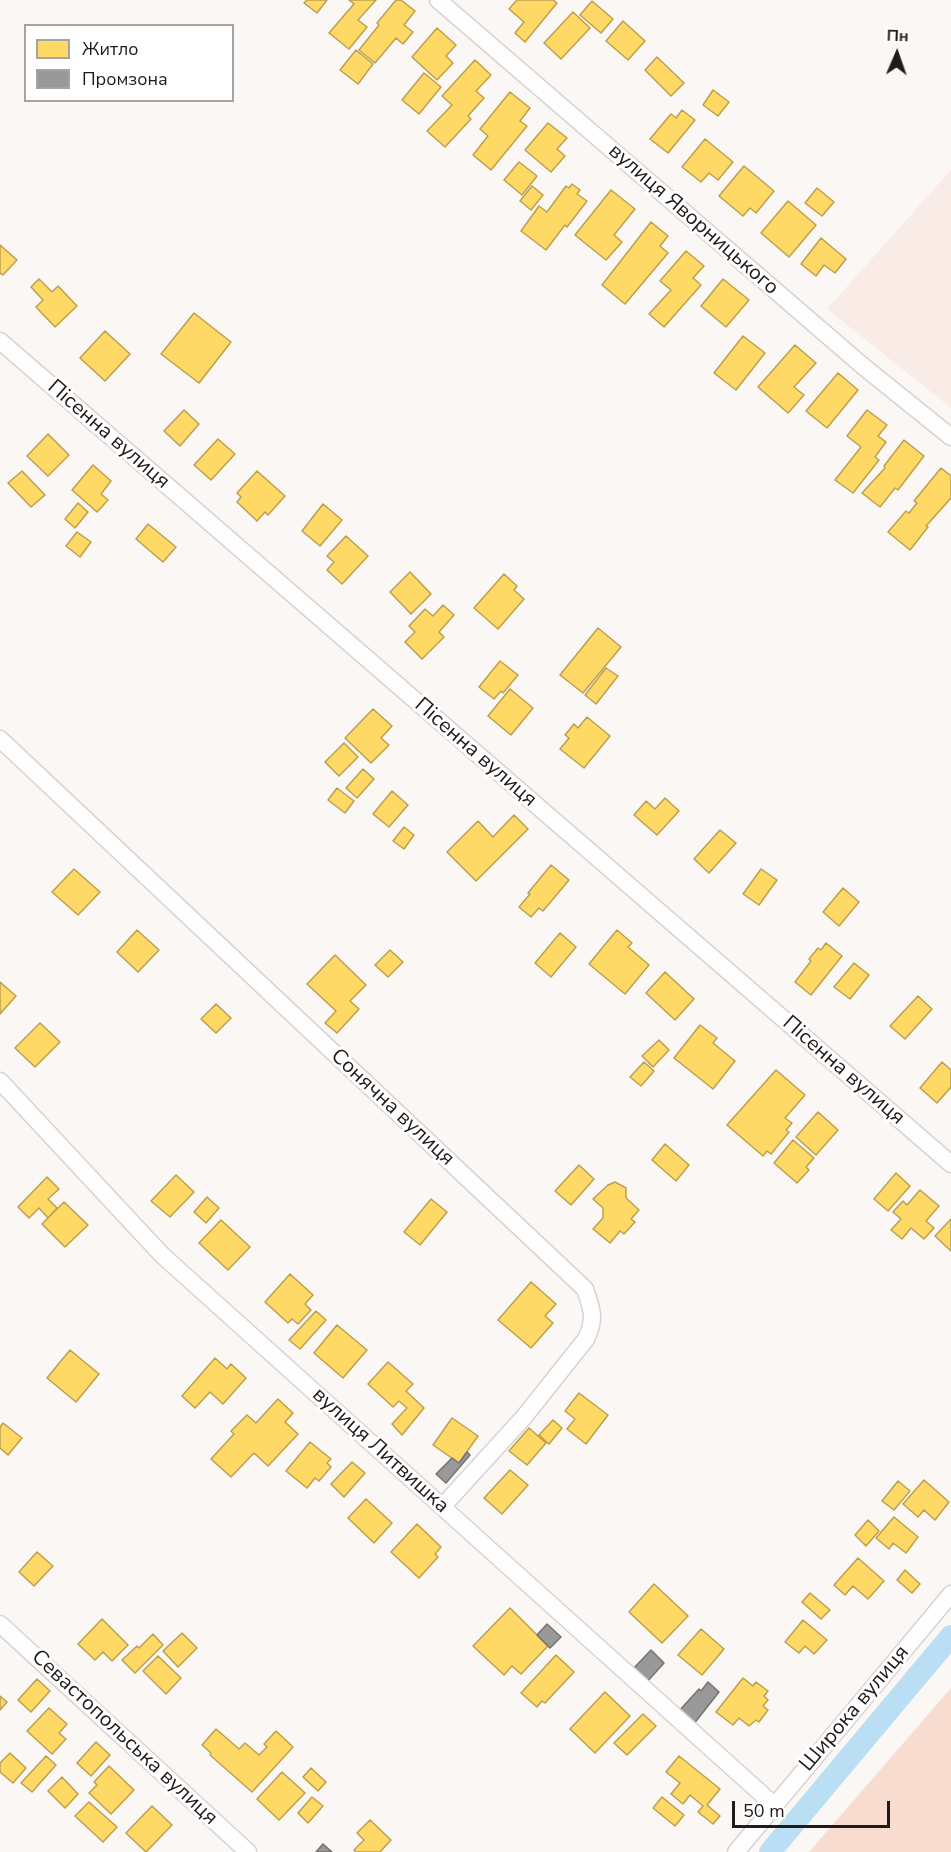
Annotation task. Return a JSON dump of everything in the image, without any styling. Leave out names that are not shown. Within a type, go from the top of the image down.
[{"type":"street","name":"вулиця Яворницького","points":[[438,0],[864,367],[951,436]]},
{"type":"street","name":"Пісенна вулиця","points":[[0,341],[951,1164]]},
{"type":"street","name":"Сонячна вулиця","points":[[0,739],[585,1288],[593,1318],[593,1326],[586,1339],[524,1417],[443,1506]]},
{"type":"street","name":"вулиця Литвишка","points":[[0,1081],[162,1256],[775,1806]]},
{"type":"street","name":"Широка вулиця","points":[[736,1852],[951,1594]]},
{"type":"street","name":"Севастопольська вулиця","points":[[0,1624],[248,1852]]},
{"type":"shaded area","points":[[951,170],[951,408],[827,309]]},
{"type":"shaded area","points":[[951,1688],[951,1852],[809,1852]]},
{"type":"building: Житло","points":[[307,0],[327,0],[317,13],[304,3]]},
{"type":"building: Житло","points":[[349,0],[376,0],[358,20],[367,27],[349,49],[329,33],[354,4]]},
{"type":"building: Житло","points":[[396,0],[401,0],[415,11],[404,25],[413,32],[403,44],[396,38],[375,63],[359,50]]},
{"type":"building: Житло","points":[[517,0],[553,0],[557,3],[525,42],[515,33],[524,22],[509,9]]},
{"type":"building: Житло","points":[[592,1],[613,19],[601,33],[580,15]]},
{"type":"building: Житло","points":[[573,12],[590,28],[561,59],[544,43]]},
{"type":"building: Житло","points":[[623,21],[645,41],[628,60],[606,41]]},
{"type":"building: Житло","points":[[437,28],[456,45],[446,56],[453,63],[437,80],[412,57]]},
{"type":"building: Житло","points":[[356,50],[373,64],[358,84],[340,70]]},
{"type":"building: Житло","points":[[657,57],[684,83],[671,96],[645,70]]},
{"type":"building: Житло","points":[[475,60],[491,75],[476,91],[484,98],[468,116],[471,119],[445,147],[427,131],[452,105],[442,96]]},
{"type":"building: Житло","points":[[424,73],[441,87],[419,114],[402,100]]},
{"type":"building: Житло","points":[[713,90],[729,102],[718,116],[703,105]]},
{"type":"building: Житло","points":[[510,92],[530,108],[520,121],[527,126],[491,170],[473,155],[488,136],[480,129]]},
{"type":"building: Житло","points":[[682,110],[695,120],[668,153],[650,139],[671,114],[676,118]]},
{"type":"building: Житло","points":[[548,123],[567,138],[557,149],[565,156],[551,172],[525,150]]},
{"type":"building: Житло","points":[[705,139],[733,162],[718,180],[709,173],[701,182],[682,167]]},
{"type":"building: Житло","points":[[519,162],[537,176],[522,195],[504,180]]},
{"type":"building: Житло","points":[[744,166],[774,191],[756,213],[750,208],[743,216],[719,196]]},
{"type":"building: Житло","points":[[572,184],[580,190],[577,194],[587,201],[546,250],[521,231],[539,206],[547,212],[566,186],[569,188]]},
{"type":"building: Житло","points":[[532,186],[543,195],[531,210],[520,201]]},
{"type":"building: Житло","points":[[817,188],[834,202],[822,216],[805,203]]},
{"type":"building: Житло","points":[[611,190],[635,209],[614,235],[622,242],[606,260],[575,235]]},
{"type":"building: Житло","points":[[788,201],[816,225],[789,257],[761,233]]},
{"type":"building: Житло","points":[[651,222],[668,236],[660,246],[668,253],[625,304],[602,285]]},
{"type":"building: Житло","points":[[821,238],[846,259],[835,273],[824,265],[816,276],[801,264]]},
{"type":"building: Житло","points":[[0,245],[17,260],[3,275],[0,273]]},
{"type":"building: Житло","points":[[686,251],[704,266],[693,278],[701,285],[664,327],[649,314],[671,290],[660,281]]},
{"type":"building: Житло","points":[[39,279],[52,292],[58,286],[77,306],[55,327],[36,307],[43,300],[31,287]]},
{"type":"building: Житло","points":[[723,279],[749,300],[726,327],[701,306]]},
{"type":"building: Житло","points":[[194,313],[231,342],[199,383],[161,354]]},
{"type":"building: Житло","points":[[105,331],[130,354],[105,381],[80,358]]},
{"type":"building: Житло","points":[[743,336],[765,353],[736,390],[714,373]]},
{"type":"building: Житло","points":[[795,345],[816,363],[794,387],[804,395],[788,413],[758,387]]},
{"type":"building: Житло","points":[[838,373],[858,390],[827,428],[806,411]]},
{"type":"building: Житло","points":[[184,410],[199,424],[180,446],[164,431]]},
{"type":"building: Житло","points":[[867,410],[887,425],[878,436],[886,442],[875,457],[879,460],[853,493],[835,480],[861,447],[847,436]]},
{"type":"building: Житло","points":[[48,434],[69,455],[48,476],[27,456]]},
{"type":"building: Житло","points":[[218,439],[235,454],[211,480],[194,465]]},
{"type":"building: Житло","points":[[904,440],[924,456],[898,490],[895,488],[880,507],[862,493],[885,468],[884,466]]},
{"type":"building: Житло","points":[[93,465],[111,481],[101,494],[108,500],[97,512],[72,490]]},
{"type":"building: Житло","points":[[941,468],[951,476],[951,498],[926,526],[928,527],[910,550],[888,532],[906,511],[909,513],[917,503],[914,501]]},
{"type":"building: Житло","points":[[22,471],[45,495],[31,507],[8,483]]},
{"type":"building: Житло","points":[[257,471],[285,496],[268,515],[265,512],[257,521],[237,502],[241,497],[237,493]]},
{"type":"building: Житло","points":[[78,503],[88,512],[75,528],[65,519]]},
{"type":"building: Житло","points":[[323,504],[342,520],[320,546],[302,531]]},
{"type":"building: Житло","points":[[148,524],[176,547],[163,562],[136,539]]},
{"type":"building: Житло","points":[[77,532],[91,542],[80,557],[66,546]]},
{"type":"building: Житло","points":[[346,536],[368,556],[342,584],[327,570],[334,562],[327,556]]},
{"type":"building: Житло","points":[[410,572],[431,594],[411,614],[390,592]]},
{"type":"building: Житло","points":[[504,574],[517,586],[514,590],[524,599],[498,629],[474,608]]},
{"type":"building: Житло","points":[[443,605],[454,615],[439,632],[444,637],[422,659],[405,642],[415,632],[409,626],[425,609],[433,616]]},
{"type":"building: Житло","points":[[598,628],[621,647],[583,693],[560,675]]},
{"type":"building: Житло","points":[[500,661],[518,675],[503,693],[501,691],[494,699],[479,687]]},
{"type":"building: Житло","points":[[606,668],[618,676],[596,704],[585,695]]},
{"type":"building: Житло","points":[[510,689],[533,708],[511,735],[488,716]]},
{"type":"building: Житло","points":[[373,709],[392,726],[381,738],[389,745],[371,763],[345,738]]},
{"type":"building: Житло","points":[[587,717],[610,736],[584,768],[560,749],[569,738],[565,735],[574,724],[578,728]]},
{"type":"building: Житло","points":[[344,743],[358,757],[339,776],[325,762]]},
{"type":"building: Житло","points":[[363,769],[374,779],[357,798],[346,788]]},
{"type":"building: Житло","points":[[337,788],[354,801],[345,813],[328,800]]},
{"type":"building: Житло","points":[[392,791],[408,805],[389,827],[373,814]]},
{"type":"building: Житло","points":[[665,798],[679,811],[657,835],[634,815],[646,801],[655,809]]},
{"type":"building: Житло","points":[[514,815],[528,829],[476,881],[447,852],[478,821],[493,837]]},
{"type":"building: Житло","points":[[404,827],[414,835],[404,849],[393,841]]},
{"type":"building: Житло","points":[[720,830],[736,843],[709,873],[694,859]]},
{"type":"building: Житло","points":[[551,865],[569,880],[543,911],[539,908],[531,917],[519,907]]},
{"type":"building: Житло","points":[[74,869],[100,892],[78,915],[52,892]]},
{"type":"building: Житло","points":[[761,869],[777,880],[759,905],[743,894]]},
{"type":"building: Житло","points":[[843,888],[859,902],[839,926],[823,912]]},
{"type":"building: Житло","points":[[137,930],[159,950],[138,972],[117,952]]},
{"type":"building: Житло","points":[[617,930],[632,943],[628,947],[649,965],[625,994],[589,964]]},
{"type":"building: Житло","points":[[560,933],[576,947],[551,977],[535,963]]},
{"type":"building: Житло","points":[[826,943],[842,956],[811,995],[795,982],[811,961],[809,959],[818,948],[821,950]]},
{"type":"building: Житло","points":[[390,950],[403,962],[388,977],[375,965]]},
{"type":"building: Житло","points":[[335,955],[366,985],[350,1001],[359,1009],[337,1033],[325,1023],[336,1011],[307,984]]},
{"type":"building: Житло","points":[[854,963],[869,975],[850,999],[834,987]]},
{"type":"building: Житло","points":[[665,972],[694,999],[675,1020],[646,993]]},
{"type":"building: Житло","points":[[0,982],[16,996],[0,1014]]},
{"type":"building: Житло","points":[[918,996],[932,1009],[905,1039],[890,1026]]},
{"type":"building: Житло","points":[[216,1004],[231,1018],[216,1033],[201,1019]]},
{"type":"building: Житло","points":[[40,1023],[60,1042],[35,1067],[15,1048]]},
{"type":"building: Житло","points":[[700,1025],[717,1038],[713,1043],[735,1061],[713,1089],[674,1058]]},
{"type":"building: Житло","points":[[659,1040],[669,1050],[653,1067],[642,1056]]},
{"type":"building: Житло","points":[[644,1062],[654,1071],[641,1086],[630,1077]]},
{"type":"building: Житло","points":[[942,1062],[951,1070],[951,1087],[937,1103],[920,1088]]},
{"type":"building: Житло","points":[[776,1070],[805,1095],[785,1118],[792,1123],[786,1130],[789,1132],[771,1154],[767,1151],[763,1156],[727,1125]]},
{"type":"building: Житло","points":[[818,1112],[838,1130],[816,1155],[796,1137]]},
{"type":"building: Житло","points":[[793,1140],[814,1158],[806,1167],[809,1170],[797,1183],[774,1163]]},
{"type":"building: Житло","points":[[665,1144],[689,1165],[676,1181],[652,1160]]},
{"type":"building: Житло","points":[[579,1165],[594,1179],[571,1205],[555,1191]]},
{"type":"building: Житло","points":[[896,1173],[910,1186],[888,1211],[874,1199]]},
{"type":"building: Житло","points":[[176,1175],[194,1192],[170,1217],[151,1201]]},
{"type":"building: Житло","points":[[47,1177],[59,1189],[48,1199],[57,1208],[48,1218],[39,1208],[29,1218],[18,1207]]},
{"type":"building: Житло","points":[[615,1182],[626,1188],[626,1198],[639,1210],[631,1219],[635,1222],[624,1234],[620,1231],[610,1243],[593,1229],[603,1218],[603,1208],[593,1199],[608,1185]]},
{"type":"building: Житло","points":[[920,1190],[939,1206],[926,1221],[934,1228],[924,1239],[911,1228],[902,1239],[891,1230],[901,1219],[893,1212],[903,1201],[907,1205]]},
{"type":"building: Житло","points":[[207,1197],[219,1208],[206,1223],[194,1212]]},
{"type":"building: Житло","points":[[431,1199],[447,1212],[420,1245],[404,1232]]},
{"type":"building: Житло","points":[[64,1202],[88,1225],[65,1247],[42,1224]]},
{"type":"building: Житло","points":[[951,1219],[951,1251],[935,1236]]},
{"type":"building: Житло","points":[[221,1220],[250,1247],[228,1270],[199,1243]]},
{"type":"building: Житло","points":[[290,1274],[313,1295],[305,1304],[311,1310],[298,1324],[292,1319],[288,1323],[265,1302]]},
{"type":"building: Житло","points":[[531,1282],[556,1304],[545,1316],[553,1323],[531,1348],[498,1320]]},
{"type":"building: Житло","points":[[316,1311],[326,1320],[300,1349],[289,1340]]},
{"type":"building: Житло","points":[[337,1325],[367,1350],[343,1378],[314,1353]]},
{"type":"building: Житло","points":[[70,1350],[99,1374],[76,1402],[47,1378]]},
{"type":"building: Житло","points":[[215,1358],[227,1369],[231,1364],[246,1378],[223,1404],[210,1392],[195,1408],[182,1396]]},
{"type":"building: Житло","points":[[388,1362],[413,1384],[406,1391],[424,1408],[402,1435],[392,1424],[407,1408],[399,1401],[393,1407],[368,1384]]},
{"type":"building: Житло","points":[[579,1393],[608,1415],[586,1444],[567,1429],[575,1419],[565,1411]]},
{"type":"building: Житло","points":[[278,1399],[293,1413],[285,1422],[298,1434],[268,1466],[254,1453],[231,1477],[211,1459],[234,1434],[231,1431],[247,1415],[256,1423]]},
{"type":"building: Житло","points":[[452,1418],[478,1436],[459,1463],[433,1445]]},
{"type":"building: Житло","points":[[553,1420],[562,1428],[549,1444],[539,1435]]},
{"type":"building: Житло","points":[[3,1423],[22,1438],[8,1455],[0,1448],[0,1427]]},
{"type":"building: Житло","points":[[529,1428],[546,1443],[527,1465],[509,1451]]},
{"type":"building: Житло","points":[[310,1442],[331,1459],[327,1463],[331,1467],[319,1481],[315,1478],[307,1488],[286,1471]]},
{"type":"building: Житло","points":[[352,1462],[365,1473],[344,1497],[331,1484]]},
{"type":"building: Житло","points":[[510,1470],[528,1485],[502,1514],[484,1498]]},
{"type":"building: Житло","points":[[924,1480],[949,1502],[935,1520],[924,1510],[918,1517],[903,1504]]},
{"type":"building: Житло","points":[[898,1481],[910,1491],[894,1510],[882,1501]]},
{"type":"building: Житло","points":[[366,1499],[392,1523],[374,1543],[348,1518]]},
{"type":"building: Житло","points":[[894,1517],[918,1537],[906,1553],[893,1543],[889,1549],[876,1538]]},
{"type":"building: Житло","points":[[868,1520],[879,1531],[866,1546],[855,1535]]},
{"type":"building: Житло","points":[[417,1524],[441,1547],[435,1554],[438,1557],[419,1578],[391,1552]]},
{"type":"building: Житло","points":[[37,1552],[53,1566],[34,1586],[19,1572]]},
{"type":"building: Житло","points":[[858,1558],[884,1581],[868,1599],[853,1586],[845,1595],[834,1585]]},
{"type":"building: Житло","points":[[905,1570],[920,1584],[912,1593],[897,1580]]},
{"type":"building: Житло","points":[[654,1584],[688,1616],[662,1643],[629,1612]]},
{"type":"building: Житло","points":[[810,1593],[830,1610],[821,1619],[802,1602]]},
{"type":"building: Житло","points":[[510,1608],[548,1646],[521,1674],[512,1666],[504,1675],[473,1646]]},
{"type":"building: Житло","points":[[102,1619],[128,1645],[112,1661],[103,1652],[95,1660],[78,1644]]},
{"type":"building: Житло","points":[[803,1620],[827,1640],[814,1654],[805,1646],[799,1653],[785,1642]]},
{"type":"building: Житло","points":[[701,1629],[724,1649],[702,1675],[678,1655]]},
{"type":"building: Житло","points":[[182,1633],[197,1648],[178,1667],[163,1651]]},
{"type":"building: Житло","points":[[153,1634],[163,1645],[135,1673],[122,1660]]},
{"type":"building: Житло","points":[[556,1655],[574,1672],[545,1703],[542,1701],[537,1707],[521,1693]]},
{"type":"building: Житло","points":[[158,1656],[181,1678],[166,1694],[143,1671]]},
{"type":"building: Житло","points":[[743,1678],[753,1686],[756,1682],[768,1691],[764,1696],[768,1700],[763,1706],[768,1710],[759,1722],[756,1720],[749,1726],[739,1718],[733,1725],[716,1712]]},
{"type":"building: Житло","points":[[37,1679],[50,1691],[31,1712],[18,1700]]},
{"type":"building: Житло","points":[[605,1692],[630,1716],[595,1753],[570,1729]]},
{"type":"building: Житло","points":[[0,1696],[7,1702],[0,1710]]},
{"type":"building: Житло","points":[[49,1708],[67,1724],[59,1733],[66,1739],[52,1754],[27,1731]]},
{"type":"building: Житло","points":[[643,1714],[656,1726],[627,1755],[614,1743]]},
{"type":"building: Житло","points":[[216,1729],[239,1749],[245,1743],[259,1755],[267,1747],[264,1744],[276,1731],[293,1747],[252,1792],[210,1755],[211,1753],[202,1745]]},
{"type":"building: Житло","points":[[96,1742],[110,1755],[91,1776],[77,1763]]},
{"type":"building: Житло","points":[[10,1753],[26,1768],[13,1783],[0,1772],[0,1763]]},
{"type":"building: Житло","points":[[46,1756],[56,1765],[32,1792],[21,1783]]},
{"type":"building: Житло","points":[[679,1756],[720,1789],[707,1805],[720,1816],[713,1824],[698,1812],[703,1806],[690,1795],[683,1804],[671,1794],[680,1783],[666,1772]]},
{"type":"building: Житло","points":[[109,1766],[134,1790],[111,1814],[89,1793],[97,1785],[94,1782]]},
{"type":"building: Житло","points":[[311,1768],[326,1782],[318,1791],[303,1777]]},
{"type":"building: Житло","points":[[282,1772],[305,1793],[279,1820],[257,1799]]},
{"type":"building: Житло","points":[[62,1777],[78,1794],[65,1808],[48,1791]]},
{"type":"building: Житло","points":[[312,1797],[323,1806],[308,1823],[298,1813]]},
{"type":"building: Житло","points":[[662,1797],[684,1815],[675,1826],[653,1808]]},
{"type":"building: Житло","points":[[89,1802],[117,1827],[103,1842],[75,1816]]},
{"type":"building: Житло","points":[[152,1806],[172,1825],[146,1852],[126,1833]]},
{"type":"building: Житло","points":[[370,1820],[391,1840],[380,1852],[356,1852],[354,1850],[364,1840],[357,1833]]},
{"type":"building: Промзона","points":[[467,1452],[470,1455],[446,1483],[436,1474],[452,1458],[459,1463]]},
{"type":"building: Промзона","points":[[547,1624],[561,1637],[550,1648],[537,1635]]},
{"type":"building: Промзона","points":[[651,1650],[664,1663],[646,1683],[632,1670]]},
{"type":"building: Промзона","points":[[708,1682],[719,1692],[693,1725],[678,1712]]},
{"type":"building: Промзона","points":[[323,1844],[332,1852],[316,1852]]},
{"type":"waterway","points":[[770,1852],[951,1636]]}]
